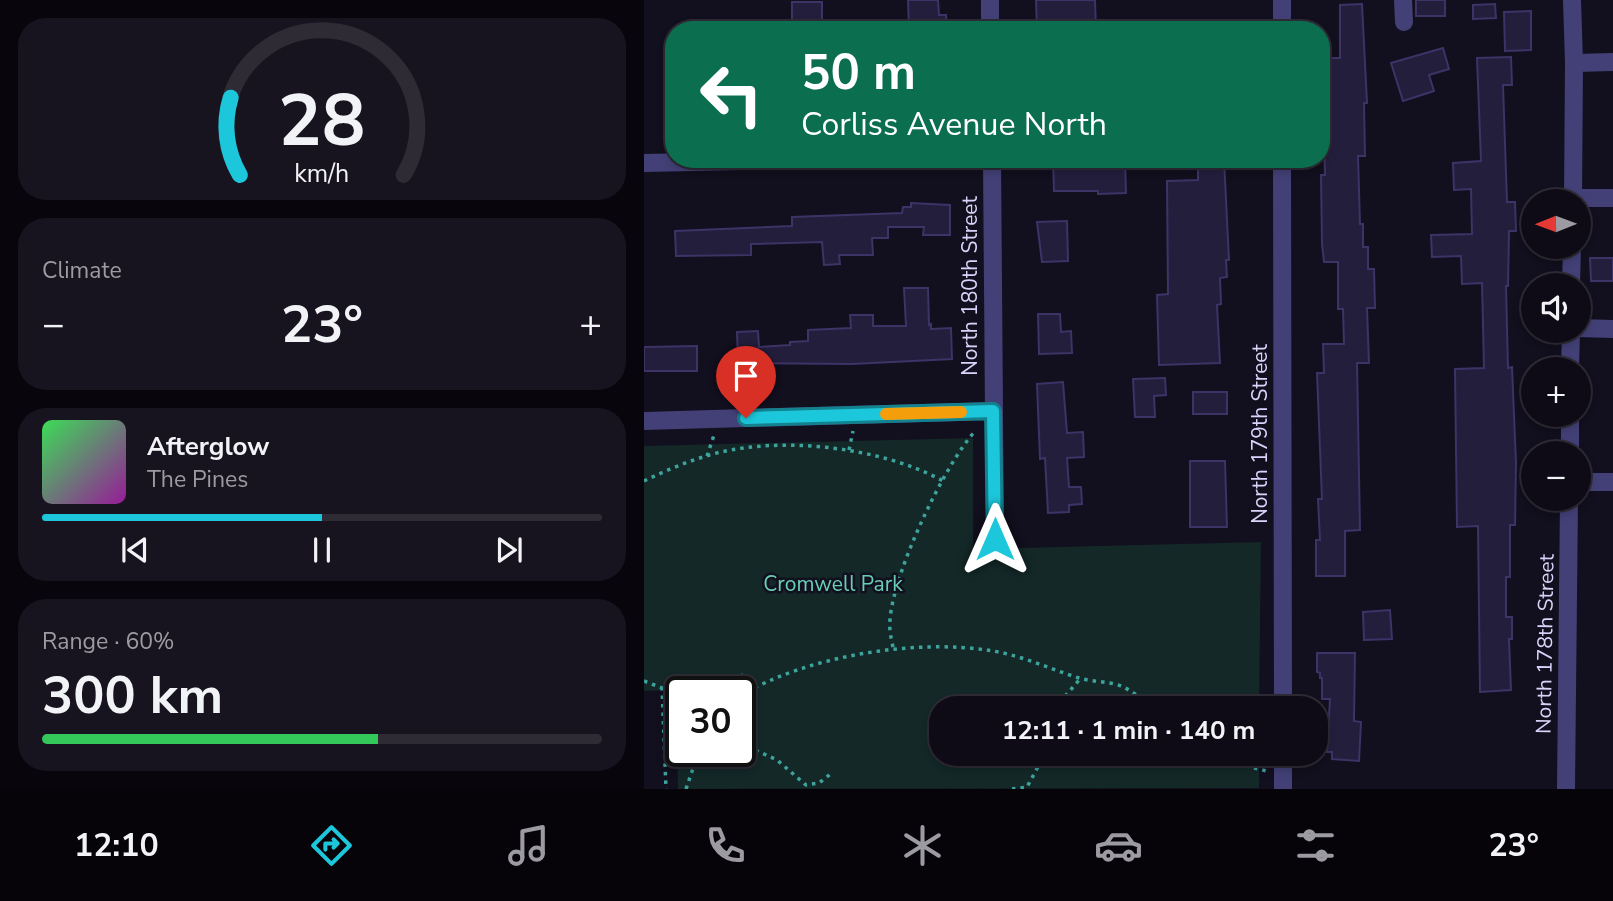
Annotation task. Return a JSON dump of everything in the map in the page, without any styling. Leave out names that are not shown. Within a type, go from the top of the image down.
[{"type":"street","points":[[990,0],[990,21]]},
{"type":"street","points":[[1282,0],[1282,21]]},
{"type":"street","points":[[1403,0],[1404,22]]},
{"type":"street","points":[[1572,0],[1573,189]]},
{"type":"street","points":[[1574,63],[1613,62]]},
{"type":"street","points":[[644,163],[665,163]]},
{"type":"street","name":"North 180th Street","points":[[992,168],[995,539]]},
{"type":"street","name":"North 179th Street","points":[[1282,168],[1283,696]]},
{"type":"street","points":[[1591,199],[1613,198]]},
{"type":"street","points":[[1591,328],[1613,329]]},
{"type":"street","points":[[644,421],[993,411]]},
{"type":"street","points":[[1591,482],[1613,482]]},
{"type":"street","name":"North 178th Street","points":[[1566,789],[1569,511]]},
{"type":"path","points":[[893,648],[890,621],[894,592],[913,540],[943,481],[971,435],[993,411]]},
{"type":"path","points":[[644,481],[703,457],[762,446],[830,446],[902,463],[943,481]]},
{"type":"path","points":[[756,688],[819,663],[893,648],[990,651],[1020,657],[1080,679],[1121,686],[1136,696]]},
{"type":"path","points":[[1065,696],[1080,679]]},
{"type":"path","points":[[644,681],[665,688]]},
{"type":"path","points":[[662,687],[666,789]]},
{"type":"path","points":[[756,750],[777,760],[806,785],[819,783],[833,772]]},
{"type":"path","points":[[1013,789],[1027,787],[1038,766]]},
{"type":"path","points":[[1248,766],[1283,782]]},
{"type":"path","points":[[686,789],[693,767]]},
{"type":"green space","name":"Cromwell Park","points":[[973,438],[973,549],[1261,542],[1259,696],[929,696],[929,766],[1259,766],[1259,788],[678,789],[678,767],[756,767],[756,676],[665,676],[665,690],[644,691],[644,446]]},
{"type":"building","points":[[908,0],[938,0],[939,15],[946,15],[946,21],[909,21]]},
{"type":"building","points":[[1036,0],[1095,0],[1096,21],[1037,21]]},
{"type":"building","points":[[1416,0],[1445,0],[1445,16],[1416,16]]},
{"type":"building","points":[[792,2],[822,2],[822,21],[792,21]]},
{"type":"building","points":[[1362,4],[1367,103],[1364,103],[1365,156],[1358,156],[1360,224],[1363,224],[1363,247],[1368,247],[1368,269],[1374,269],[1375,308],[1367,308],[1369,363],[1357,363],[1360,530],[1345,531],[1345,576],[1316,576],[1316,540],[1320,540],[1318,499],[1322,499],[1317,373],[1324,373],[1323,344],[1344,344],[1343,309],[1338,309],[1338,262],[1324,262],[1321,175],[1325,175],[1325,168],[1330,168],[1330,58],[1340,58],[1340,5]]},
{"type":"building","points":[[1495,4],[1496,18],[1473,19],[1473,5]]},
{"type":"building","points":[[1531,11],[1531,50],[1505,51],[1504,12]]},
{"type":"building","points":[[1443,48],[1449,69],[1429,75],[1434,91],[1403,101],[1391,63]]},
{"type":"building","points":[[1511,57],[1512,85],[1503,85],[1507,202],[1515,202],[1516,231],[1509,231],[1506,286],[1508,368],[1512,367],[1516,463],[1515,525],[1510,525],[1510,577],[1506,577],[1506,617],[1512,617],[1512,639],[1509,639],[1511,690],[1480,692],[1478,526],[1457,527],[1455,369],[1484,368],[1482,283],[1462,284],[1461,256],[1432,257],[1431,235],[1472,234],[1471,189],[1454,190],[1453,163],[1481,161],[1477,58]]},
{"type":"building","points":[[1053,168],[1125,168],[1126,193],[1054,191]]},
{"type":"building","points":[[1198,168],[1224,168],[1229,260],[1226,260],[1227,277],[1220,278],[1221,304],[1217,305],[1220,363],[1159,365],[1157,295],[1168,294],[1167,181],[1198,180]]},
{"type":"building","points":[[911,203],[950,205],[950,235],[923,235],[924,227],[888,227],[888,238],[872,238],[873,255],[839,255],[840,264],[824,265],[822,242],[751,244],[751,255],[676,256],[675,231],[792,226],[792,217],[902,213],[903,207],[911,207]]},
{"type":"building","points":[[1067,221],[1068,261],[1042,262],[1037,222]]},
{"type":"building","points":[[1591,258],[1613,258],[1613,281],[1591,281]]},
{"type":"building","points":[[904,288],[928,288],[929,325],[931,324],[931,329],[951,328],[952,359],[852,364],[738,363],[737,332],[758,331],[759,347],[808,341],[808,330],[851,328],[850,315],[873,315],[873,326],[906,326]]},
{"type":"building","points":[[1038,314],[1060,314],[1061,332],[1071,331],[1072,353],[1039,354]]},
{"type":"building","points":[[697,346],[697,371],[644,371],[644,347]]},
{"type":"building","points":[[1165,378],[1166,395],[1154,396],[1155,417],[1135,417],[1133,379]]},
{"type":"building","points":[[1063,382],[1067,433],[1083,432],[1084,457],[1067,458],[1069,487],[1081,487],[1082,504],[1069,505],[1069,512],[1048,513],[1045,458],[1040,459],[1037,384]]},
{"type":"building","points":[[1193,392],[1227,392],[1227,414],[1193,414]]},
{"type":"building","points":[[1190,461],[1225,461],[1227,527],[1190,527]]},
{"type":"building","points":[[1390,610],[1392,639],[1364,640],[1363,612]]},
{"type":"building","points":[[1317,653],[1355,653],[1354,721],[1361,722],[1359,761],[1332,759],[1332,752],[1328,752],[1330,699],[1328,696],[1322,696],[1322,678],[1317,672]]},
{"type":"slow traffic","points":[[886,414],[961,412]]},
{"type":"route","points":[[746,418],[993,411],[995,539]]}]
